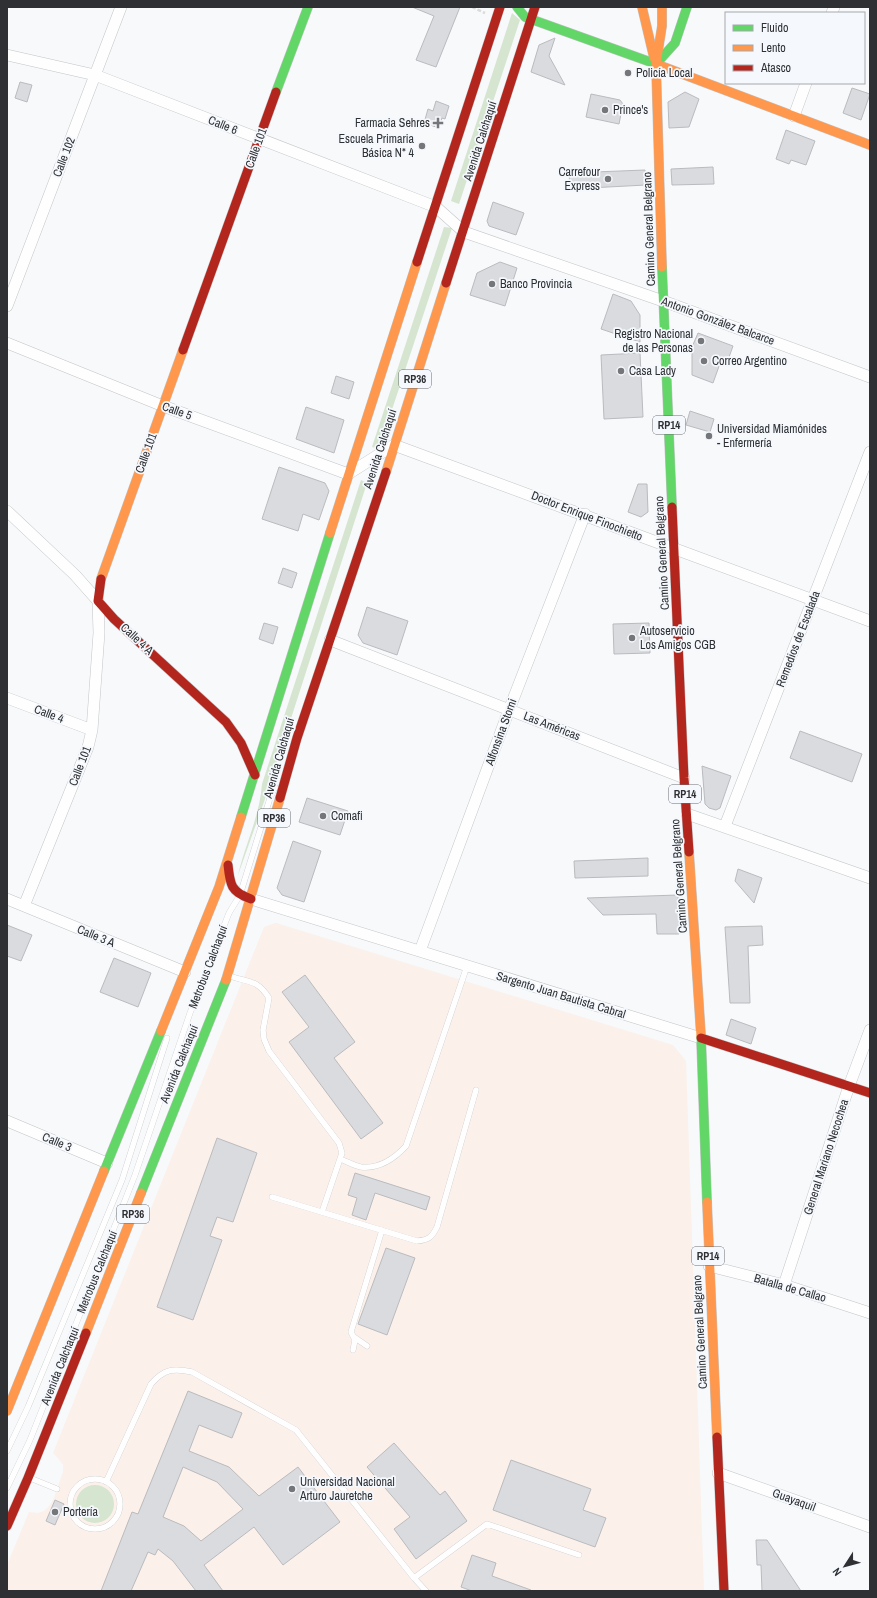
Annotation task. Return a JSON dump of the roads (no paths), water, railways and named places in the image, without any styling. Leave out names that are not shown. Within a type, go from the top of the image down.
[{"type":"main road","name":"Calle 101","points":[[98,601],[100,582],[105,565],[308,7]]},
{"type":"main road","name":"Avenida Calchaquí","points":[[7,1412],[185,972],[228,861],[348,474],[500,7]]},
{"type":"main road","points":[[516,7],[525,16],[531,19],[684,74],[870,146]]},
{"type":"main road","name":"Avenida Calchaquí","points":[[7,1526],[28,1478],[228,975],[296,738],[330,640],[464,232],[535,7]]},
{"type":"main road","name":"Camino General Belgrano","points":[[642,7],[647,33],[656,64]]},
{"type":"main road","name":"Camino General Belgrano","points":[[662,7],[662,26],[656,64],[663,301],[684,778],[701,1038],[709,1266],[724,1591]]},
{"type":"main road","points":[[656,64],[675,42],[686,7]]},
{"type":"main road","name":"Calle 4 A","points":[[98,601],[114,618],[219,715],[230,727],[243,743],[255,775]]},
{"type":"main road","points":[[228,861],[232,889],[240,895],[251,899]]},
{"type":"main road","name":"Sargento Juan Bautista Cabral","points":[[701,1038],[870,1092]]},
{"type":"street","name":"Calle 102","points":[[7,306],[121,7]]},
{"type":"street","name":"Calle 6","points":[[7,55],[95,75],[436,207]]},
{"type":"street","points":[[794,116],[806,84]]},
{"type":"street","name":"Antonio González Balcarce","points":[[436,207],[464,232],[663,301],[870,377]]},
{"type":"street","name":"Calle 5","points":[[7,344],[163,406],[348,474]]},
{"type":"street","points":[[348,474],[394,445]]},
{"type":"street","name":"Doctor Enrique Finochietto","points":[[394,445],[585,514],[674,549],[870,621]]},
{"type":"street","name":"Remedios de Escalada","points":[[725,826],[870,452]]},
{"type":"street","name":"Calle 4 A","points":[[7,511],[75,576],[98,601]]},
{"type":"street","name":"Alfonsina Storni","points":[[420,951],[509,710],[585,514]]},
{"type":"street","name":"Calle 101","points":[[24,906],[88,747],[92,730],[99,633],[98,601]]},
{"type":"street","name":"Las Américas","points":[[330,640],[684,778]]},
{"type":"street","name":"Calle 4","points":[[7,698],[92,730]]},
{"type":"street","points":[[687,814],[725,826],[870,878]]},
{"type":"street","name":"Calle 3 A","points":[[7,899],[185,972]]},
{"type":"street","name":"Sargento Juan Bautista Cabral","points":[[251,899],[701,1038]]},
{"type":"street","name":"General Mariano Necochea","points":[[784,1285],[849,1086],[870,1030]]},
{"type":"street","name":"Calle 3","points":[[7,1121],[107,1163]]},
{"type":"street","name":"Batalla de Callao","points":[[709,1266],[784,1285],[870,1313]]},
{"type":"street","name":"Guayaquil","points":[[718,1473],[870,1527]]},
{"type":"lane","name":"Metrobus Calchaquí","points":[[7,1488],[30,1440],[127,1197],[190,1013],[229,914],[240,895],[270,798],[296,738]]},
{"type":"lane","points":[[340,1159],[360,1167],[377,1166],[396,1157],[406,1146],[467,966]]},
{"type":"lane","name":"Metrobus Calchaquí","points":[[171,1022],[185,972]]},
{"type":"lane","points":[[228,975],[257,984],[263,989],[269,998],[263,1030],[264,1039],[269,1051],[339,1143],[342,1153],[322,1212]]},
{"type":"lane","name":"Metrobus Calchaquí","points":[[7,1451],[34,1394],[122,1180],[169,1029]]},
{"type":"lane","points":[[272,1197],[417,1241],[426,1240],[432,1236],[437,1227],[476,1090]]},
{"type":"lane","points":[[353,1350],[354,1340],[351,1332],[382,1230]]},
{"type":"lane","points":[[351,1332],[358,1341],[367,1346]]},
{"type":"lane","points":[[106,1482],[151,1384],[159,1376],[170,1370],[192,1372],[296,1430],[426,1591]]},
{"type":"lane","points":[[28,1478],[58,1489]]},
{"type":"lane","points":[[98,1479],[106,1482],[113,1487],[120,1502],[116,1517],[111,1524],[100,1528],[88,1528],[80,1524],[74,1518],[71,1511],[71,1495],[82,1483],[90,1480],[98,1479]]},
{"type":"lane","points":[[414,1578],[487,1524],[579,1556]]},
{"type":"place","name":"Policía Local","points":[[628,73]]},
{"type":"place","name":"Prince's","points":[[605,110]]},
{"type":"place","name":"Farmacia Sehres","points":[[438,123]]},
{"type":"place","name":"Escuela Primaria Básica N* 4","points":[[422,146]]},
{"type":"place","name":"Carrefour Express","points":[[608,179]]},
{"type":"place","name":"Banco Provincia","points":[[492,284]]},
{"type":"place","name":"Registro Nacional de las Personas","points":[[701,341]]},
{"type":"place","name":"Correo Argentino","points":[[704,361]]},
{"type":"place","name":"Casa Lady","points":[[621,371]]},
{"type":"place","name":"Universidad Miamónides - Enfermería","points":[[709,436]]},
{"type":"place","name":"Autoservicio Los Amigos CGB","points":[[632,638]]},
{"type":"place","name":"Comafi","points":[[323,816]]},
{"type":"place","name":"Universidad Nacional Arturo Jauretche","points":[[292,1489]]},
{"type":"place","name":"Portería","points":[[55,1512]]}]
